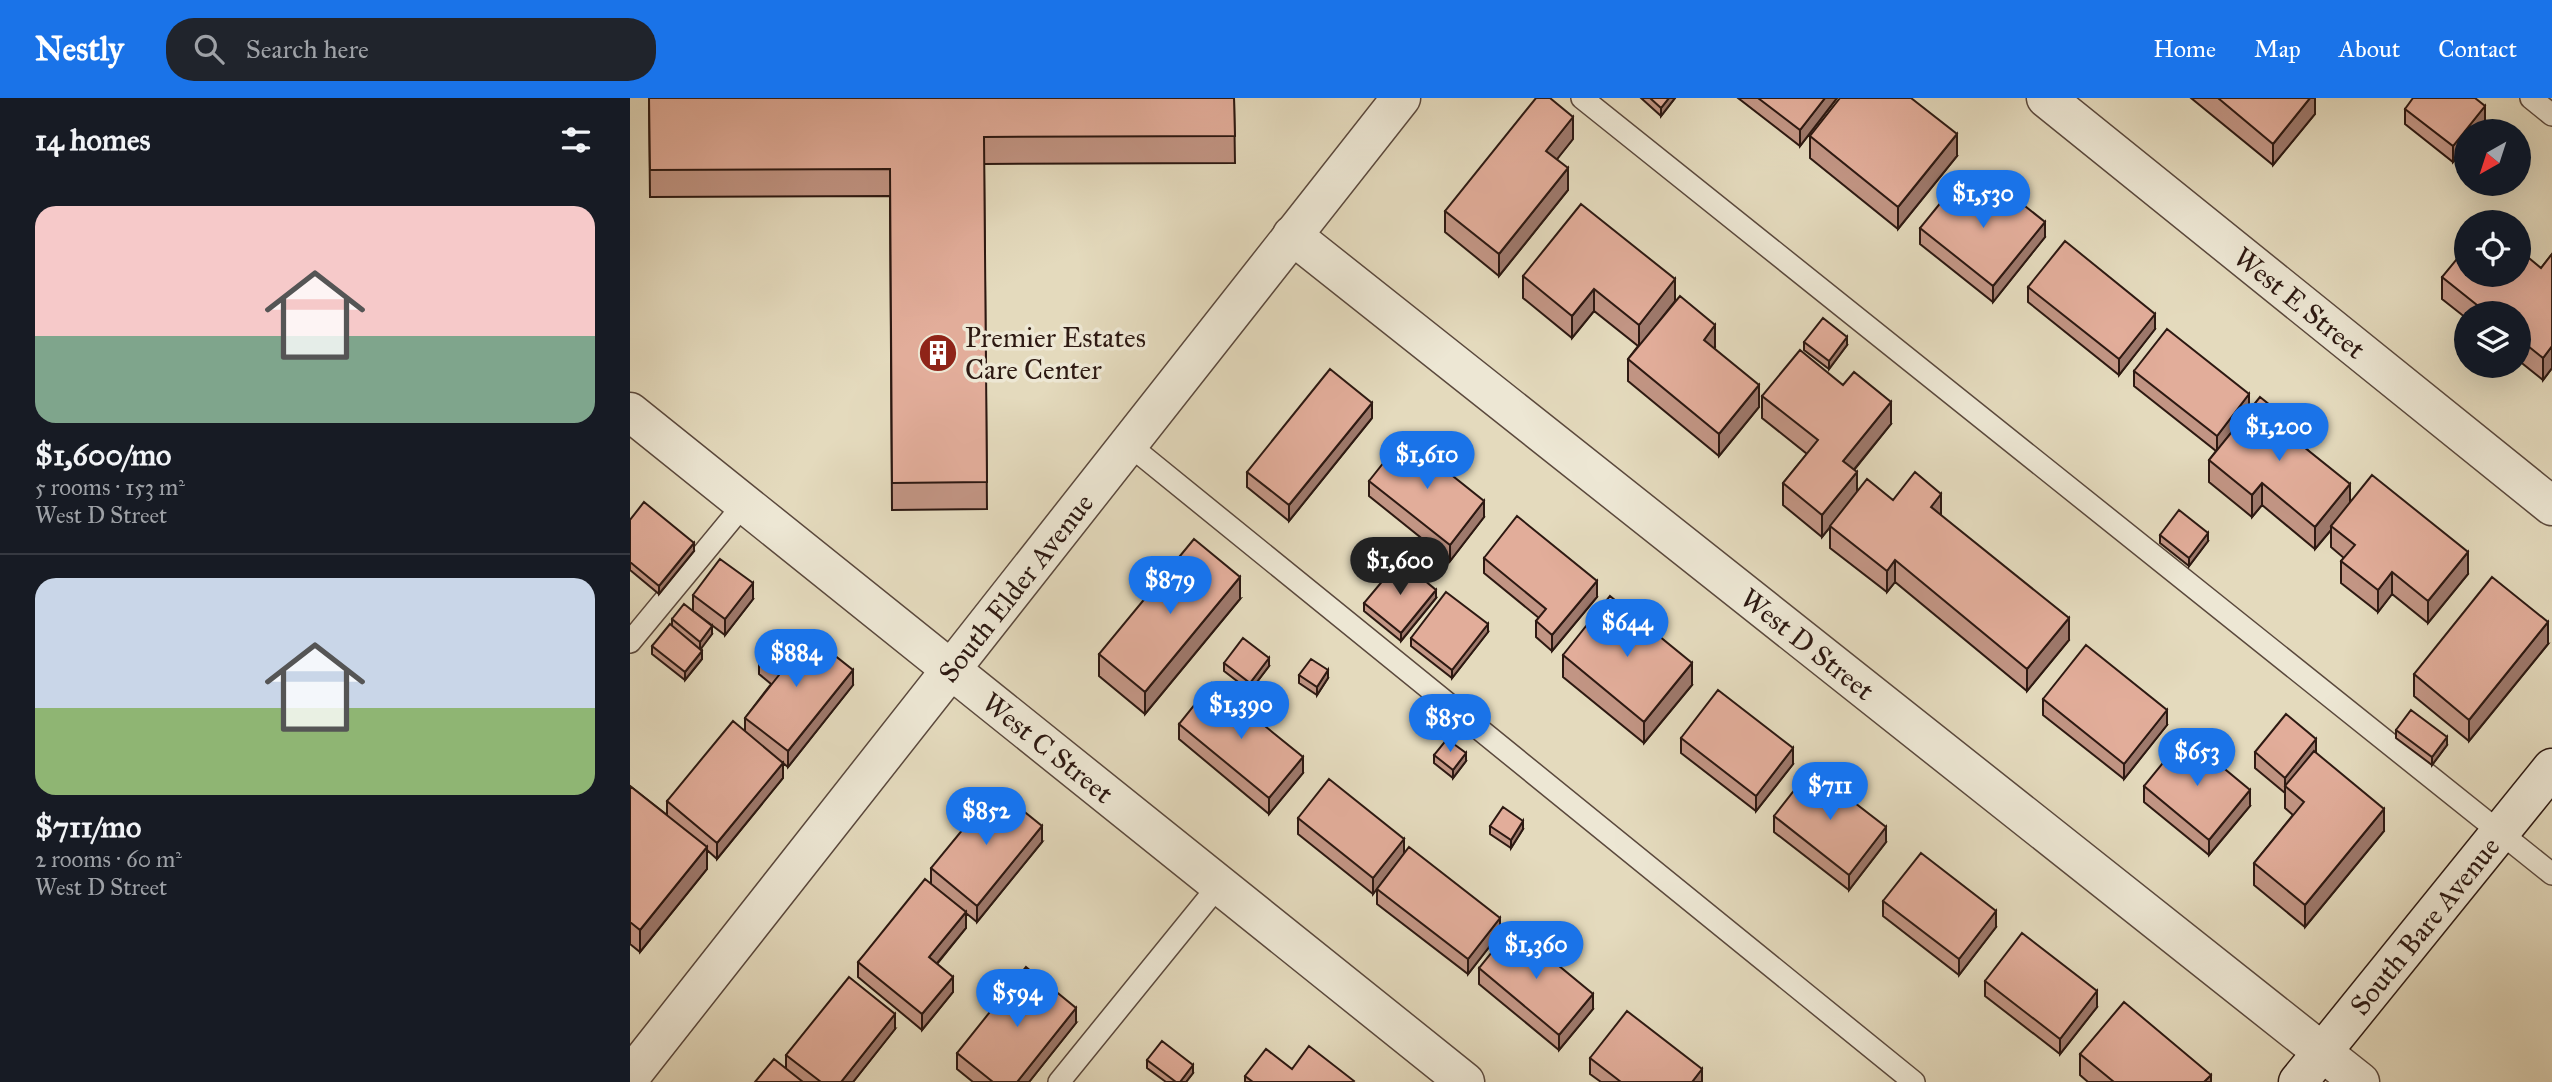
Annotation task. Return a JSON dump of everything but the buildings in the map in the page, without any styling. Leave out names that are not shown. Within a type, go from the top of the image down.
[{"type":"street","name":"South Elder Avenue","points":[[630,1077],[1402,98]]},
{"type":"street","name":"West E Street","points":[[2046,98],[2552,506]]},
{"type":"street","name":"West D Street","points":[[1292,235],[2360,1082]]},
{"type":"street","name":"West C Street","points":[[630,412],[1465,1082]]},
{"type":"street","name":"South Bare Avenue","points":[[2298,1082],[2552,768]]},
{"type":"lane","points":[[1582,98],[2552,874]]},
{"type":"lane","points":[[2531,98],[2552,115]]},
{"type":"lane","points":[[1128,444],[1914,1082]]},
{"type":"lane","points":[[630,642],[744,504]]},
{"type":"lane","points":[[1059,1082],[1219,885]]},
{"type":"place","name":"Premier Estates Care Center","points":[[938,353]]}]
